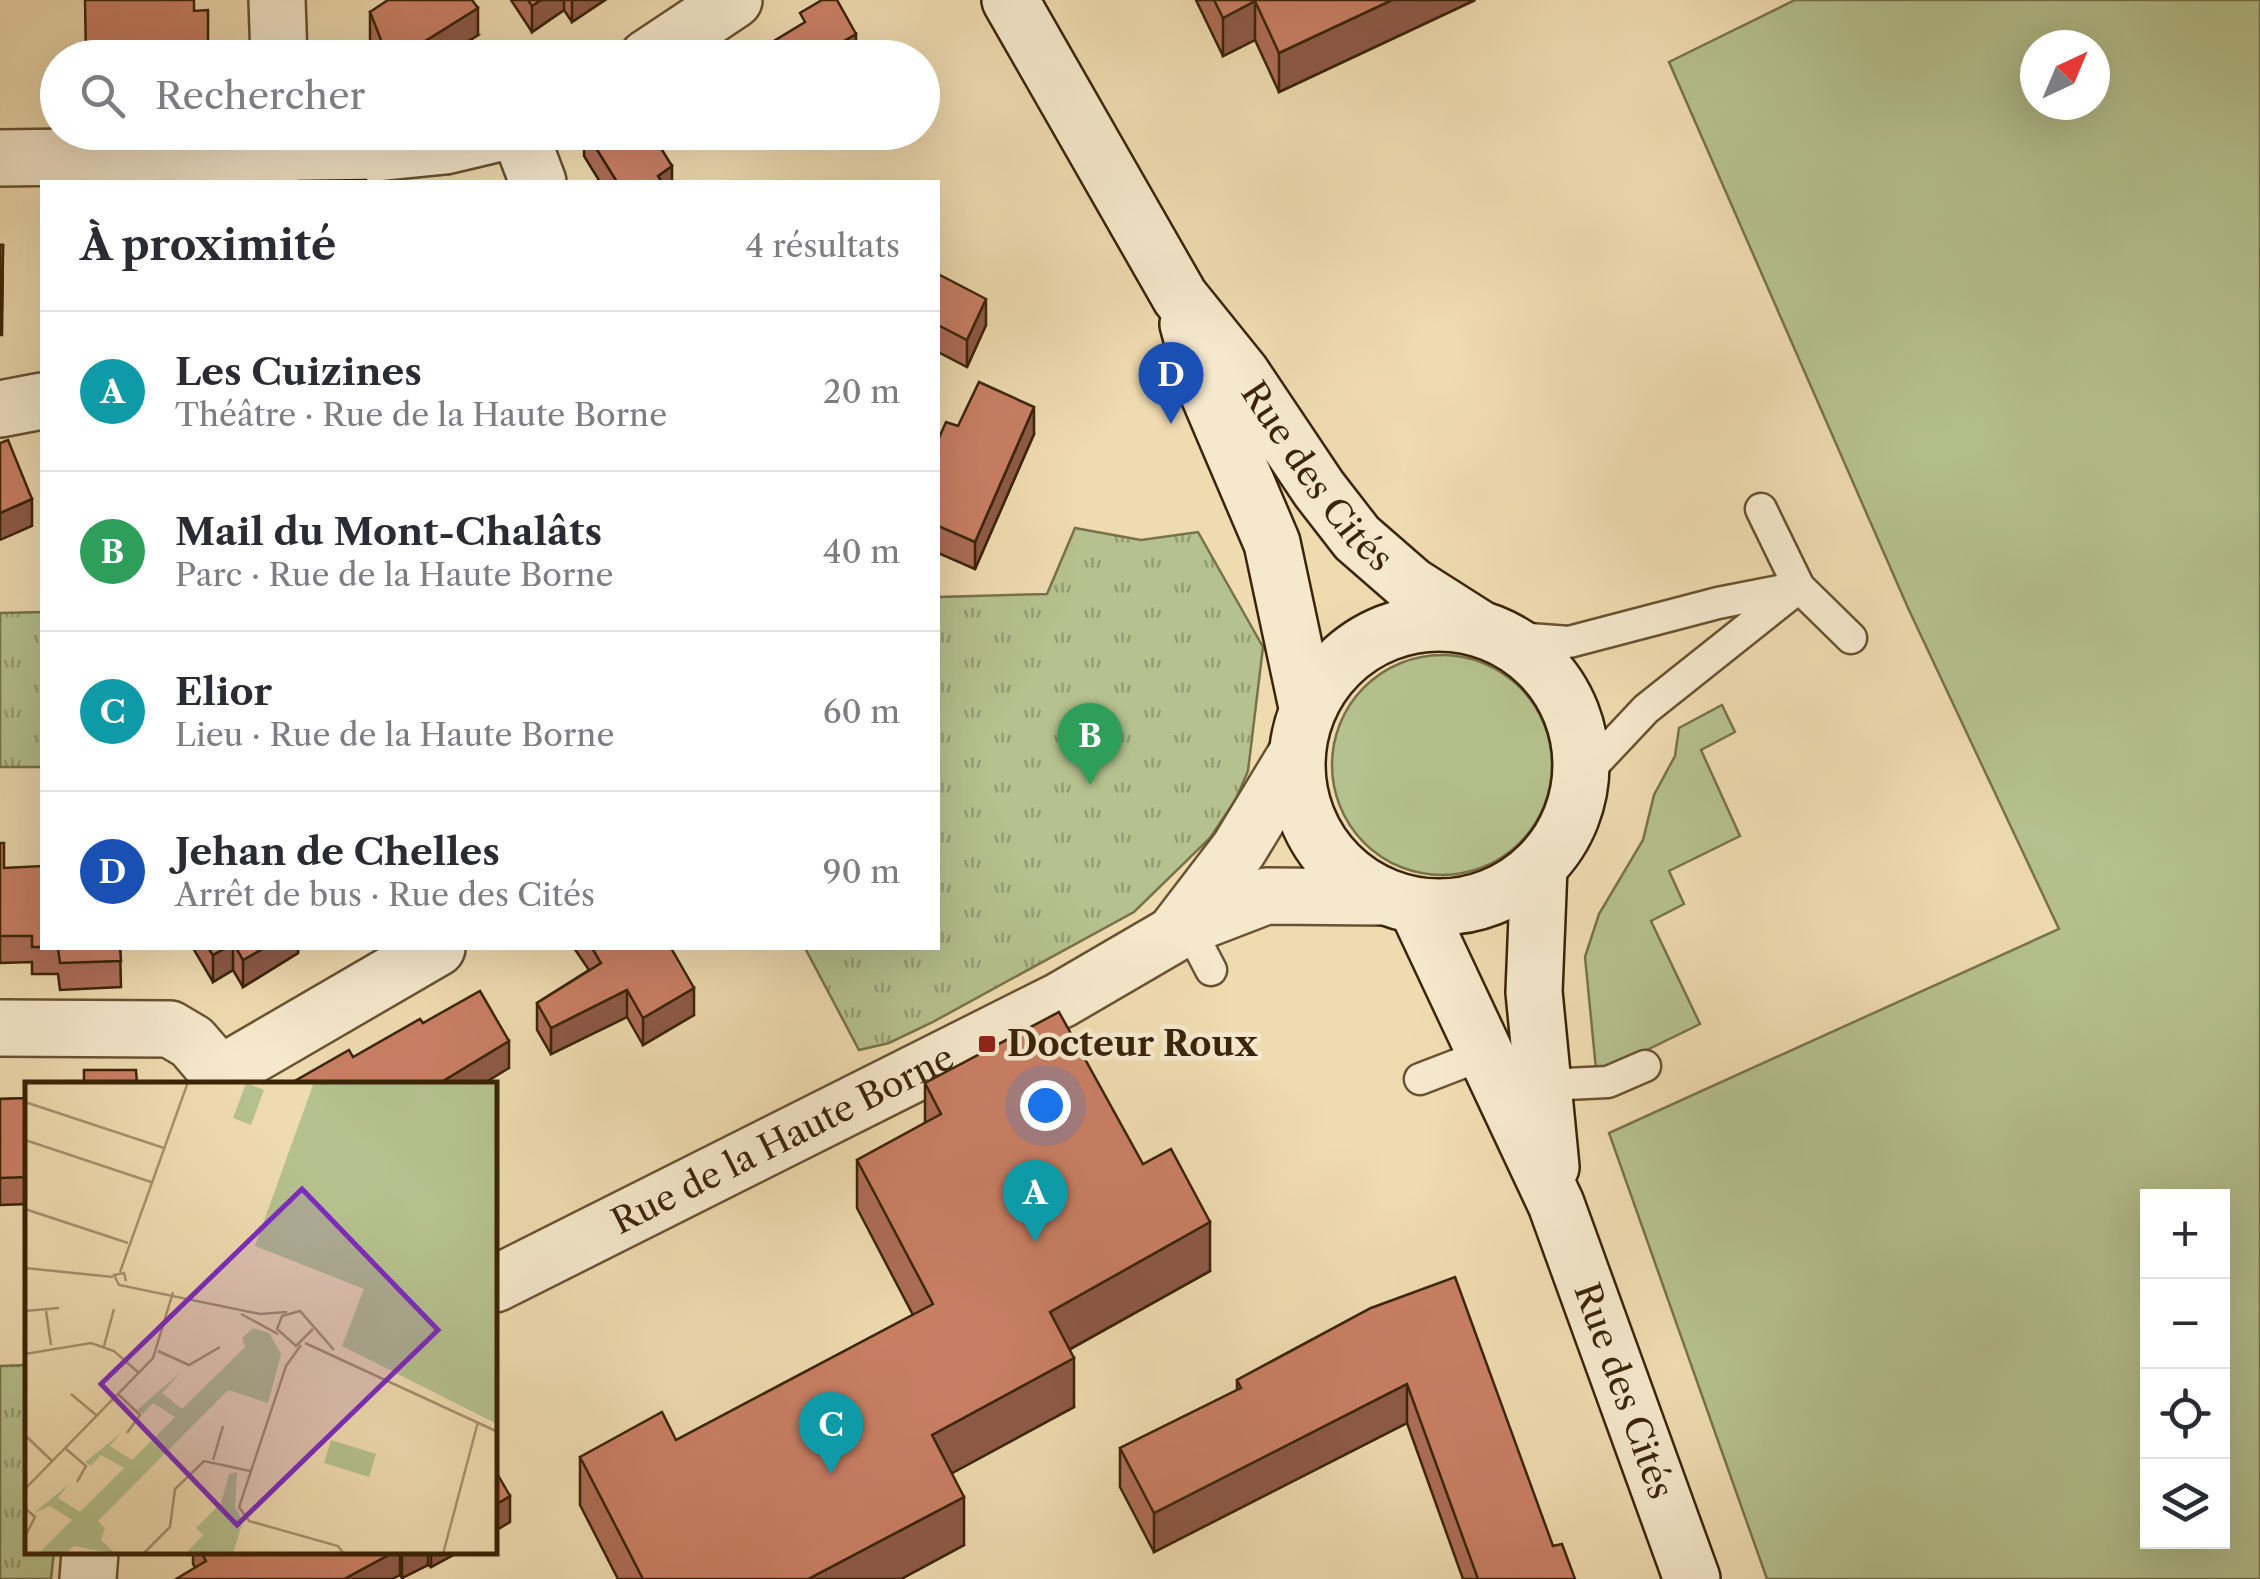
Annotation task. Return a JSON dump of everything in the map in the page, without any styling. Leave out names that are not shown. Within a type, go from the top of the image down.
[{"type":"street","points":[[277,0],[278,40]]},
{"type":"street","points":[[674,40],[734,0]]},
{"type":"street","name":"Rue des Cités","points":[[1010,0],[1180,297],[1242,374],[1357,538],[1412,585],[1490,632]]},
{"type":"street","points":[[29,166],[204,150]]},
{"type":"street","points":[[348,150],[406,150]]},
{"type":"street","points":[[526,150],[537,180]]},
{"type":"street","name":"Rue des Cités","points":[[1180,297],[1205,386],[1272,543],[1302,732]]},
{"type":"street","points":[[0,410],[40,401]]},
{"type":"street","points":[[1436,622],[1490,632],[1537,662],[1564,696],[1578,735],[1582,778],[1574,811],[1560,842],[1539,868],[1502,893],[1460,907],[1400,902],[1346,874],[1317,840],[1300,800],[1302,732],[1329,673],[1359,646],[1396,628],[1436,622]]},
{"type":"street","name":"Rue de la Haute Borne","points":[[1191,943],[1302,732]]},
{"type":"street","name":"Rue des Cités","points":[[1539,868],[1532,958],[1554,1200]]},
{"type":"street","name":"Rue de la Haute Borne","points":[[498,1282],[1061,1000],[1191,943],[1266,896],[1400,902]]},
{"type":"street","name":"Rue des Cités","points":[[1400,902],[1485,1054],[1554,1200],[1692,1579]]},
{"type":"street","points":[[0,1028],[170,1029],[192,1042],[225,1078],[434,950]]},
{"type":"street","points":[[88,1579],[90,1554]]},
{"type":"lane","points":[[1761,509],[1799,588],[1851,638]]},
{"type":"lane","points":[[1490,632],[1569,642],[1718,603],[1799,588]]},
{"type":"lane","points":[[1582,778],[1646,709],[1799,588]]},
{"type":"lane","points":[[1420,1079],[1485,1054]]},
{"type":"lane","points":[[1545,1085],[1608,1082],[1645,1066]]},
{"type":"green space","points":[[1795,0],[2260,0],[2260,1579],[1767,1579],[1609,1133],[2059,929],[1908,608],[1669,62]]},
{"type":"green space","points":[[1075,528],[1141,540],[1198,532],[1263,647],[1248,771],[1236,799],[1210,838],[1134,912],[931,1023],[889,1043],[859,1050],[806,950],[940,950],[940,597],[1047,594]]},
{"type":"green space","points":[[40,612],[40,767],[0,767],[0,613]]},
{"type":"green space","points":[[1442,655],[1484,663],[1520,687],[1544,723],[1552,765],[1544,807],[1520,843],[1484,867],[1442,875],[1400,867],[1364,843],[1340,807],[1332,765],[1340,723],[1364,687],[1400,663]]},
{"type":"green space","points":[[1722,705],[1735,732],[1701,750],[1740,836],[1669,871],[1684,904],[1651,921],[1700,1024],[1610,1068],[1596,1069],[1585,957],[1599,914],[1643,840],[1654,795],[1675,756],[1679,728]]},
{"type":"green space","points":[[25,1365],[25,1554],[54,1554],[51,1579],[0,1579],[0,1366]]},
{"type":"building","points":[[85,0],[194,0],[194,11],[208,10],[208,40],[86,40]]},
{"type":"building","points":[[388,0],[472,0],[478,8],[427,40],[381,40],[370,12]]},
{"type":"building","points":[[822,0],[837,0],[856,34],[846,40],[776,40],[805,22],[800,13]]},
{"type":"building","points":[[1214,0],[1392,0],[1279,53],[1255,1],[1223,18]]},
{"type":"building","points":[[597,150],[662,150],[672,166],[658,176],[661,180],[616,180]]},
{"type":"building","points":[[3,245],[2,308],[0,308]]},
{"type":"building","points":[[940,275],[986,299],[967,340],[940,326]]},
{"type":"building","points":[[979,382],[1034,407],[975,542],[940,527],[940,436],[946,422],[958,426]]},
{"type":"building","points":[[8,440],[32,499],[0,513],[0,443]]},
{"type":"building","points":[[0,843],[4,843],[4,868],[40,866],[40,947],[32,947],[32,936],[0,936]]},
{"type":"building","points":[[58,950],[120,950],[121,961],[60,963]]},
{"type":"building","points":[[237,950],[260,950],[243,960]]},
{"type":"building","points":[[593,950],[672,950],[694,988],[643,1018],[627,990],[551,1028],[537,1003],[601,963]]},
{"type":"building","points":[[480,991],[509,1041],[441,1082],[293,1082],[349,1050],[353,1057],[420,1019],[423,1023]]},
{"type":"building","points":[[1059,1012],[1143,1164],[1171,1149],[1210,1222],[1050,1312],[1074,1358],[932,1435],[964,1497],[808,1579],[643,1579],[580,1457],[662,1412],[676,1440],[933,1304],[857,1160],[941,1114],[925,1083]]},
{"type":"building","points":[[84,1070],[136,1070],[137,1082],[84,1082]]},
{"type":"building","points":[[25,1098],[25,1177],[0,1178],[0,1099]]},
{"type":"building","points":[[1455,1277],[1553,1546],[1562,1544],[1575,1579],[1478,1579],[1407,1384],[1154,1513],[1120,1448],[1241,1388],[1237,1380],[1371,1308]]},
{"type":"building","points":[[498,1475],[510,1496],[498,1503]]},
{"type":"building","points":[[202,1554],[390,1554],[344,1579],[176,1579],[206,1561]]},
{"type":"place","name":"Jehan de Chelles","points":[[1171,424]]},
{"type":"place","name":"Mail du Mont-Chalâts","points":[[1090,785]]},
{"type":"place","name":"Docteur Roux","points":[[987,1044]]},
{"type":"place","name":"Les Cuizines","points":[[1035,1242]]},
{"type":"place","name":"Elior","points":[[831,1474]]}]
